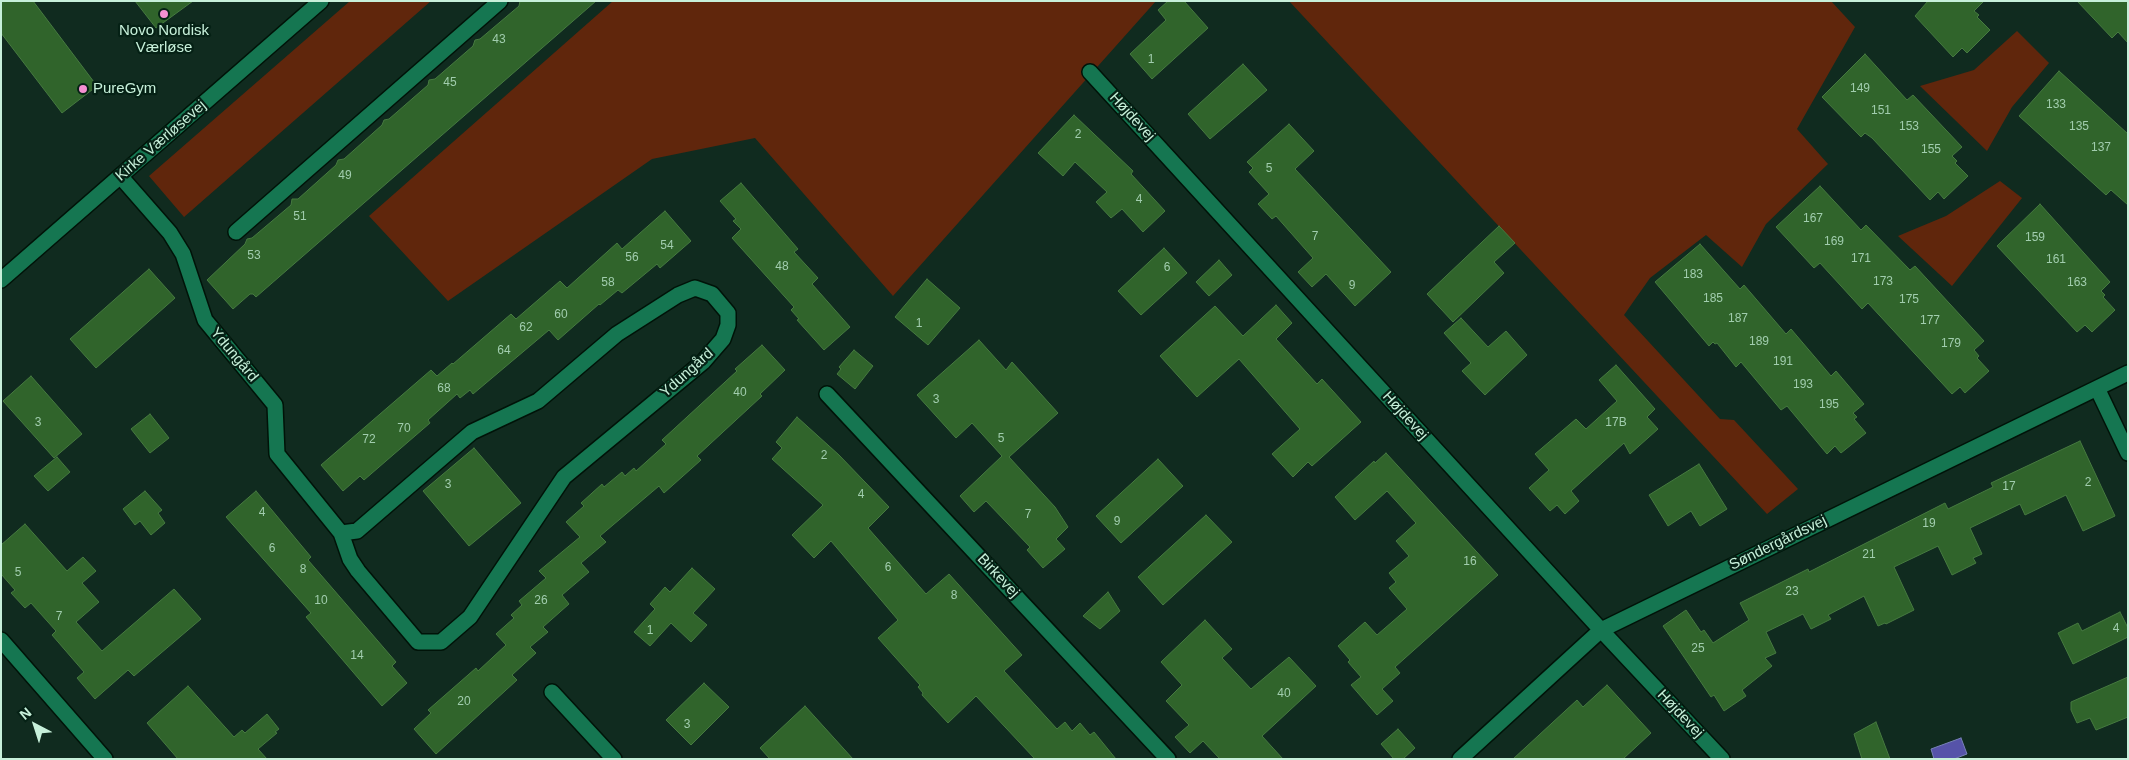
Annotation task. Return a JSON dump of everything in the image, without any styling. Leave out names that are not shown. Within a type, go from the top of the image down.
[{"type":"street","name":"Kirke Værløsevej","points":[[1,280],[321,1]]},
{"type":"street","points":[[236,232],[500,1]]},
{"type":"street","name":"Højdevej","points":[[1090,72],[1601,630],[1722,759]]},
{"type":"street","name":"Ydungård","points":[[121,177],[170,233],[182,254],[205,320],[275,405],[277,454],[341,533],[350,559],[418,642],[441,642],[470,616],[564,477],[704,362],[723,339],[728,325],[728,313],[712,294],[695,288],[678,295],[617,334],[538,401],[472,432],[357,531],[341,533]]},
{"type":"street","name":"Søndergårdsvej","points":[[1460,759],[1601,630],[2128,373]]},
{"type":"street","points":[[2097,388],[2128,453]]},
{"type":"street","name":"Birkevej","points":[[827,394],[1168,759]]},
{"type":"street","points":[[1,640],[102,758]]},
{"type":"street","points":[[552,692],[614,759]]},
{"type":"shaded area","points":[[350,1],[431,1],[184,217],[149,176]]},
{"type":"shaded area","points":[[613,1],[1156,1],[893,296],[755,138],[652,159],[448,301],[369,216]]},
{"type":"shaded area","points":[[1289,1],[1831,1],[1855,27],[1797,129],[1828,164],[1766,224],[1742,267],[1706,235],[1650,278],[1624,315],[1720,419],[1734,420],[1798,489],[1767,514]]},
{"type":"shaded area","points":[[2017,31],[2049,63],[2012,107],[1987,151],[1920,86],[1974,70]]},
{"type":"shaded area","points":[[2000,181],[2022,198],[1952,286],[1898,236],[1946,216]]},
{"type":"shaded area","points":[[1961,738],[1967,754],[1954,759],[1934,759],[1931,749]]},
{"type":"building","points":[[1,1],[33,1],[97,86],[62,113],[1,33]]},
{"type":"building","name":"Novo Nordisk Værløse","points":[[135,1],[193,1],[156,28]]},
{"type":"building","points":[[520,1],[596,1],[256,297],[250,294],[233,309],[207,280],[245,244],[247,239],[252,238],[291,205],[292,199],[298,199],[336,165],[338,160],[344,159],[382,125],[384,120],[389,119],[428,85],[429,80],[435,79],[473,46],[475,40],[480,39],[519,6]]},
{"type":"building","points":[[1168,1],[1184,1],[1208,28],[1152,79],[1130,54],[1166,20],[1158,10]]},
{"type":"building","points":[[1928,1],[1984,1],[1974,11],[1979,15],[1977,17],[1990,30],[1967,53],[1962,48],[1953,57],[1915,16]]},
{"type":"building","points":[[2077,1],[2128,1],[2128,43],[2118,32],[2112,38]]},
{"type":"building","points":[[1865,54],[1907,100],[1913,95],[1962,147],[1952,156],[1957,161],[1955,163],[1968,176],[1944,199],[1938,192],[1930,200],[1872,138],[1865,133],[1861,137],[1822,97]]},
{"type":"building","points":[[1243,64],[1267,90],[1210,139],[1188,114]]},
{"type":"building","points":[[2059,71],[2128,134],[2128,205],[2111,190],[2106,195],[2019,116]]},
{"type":"building","points":[[1074,115],[1133,171],[1131,174],[1165,211],[1143,232],[1122,209],[1111,218],[1096,202],[1107,192],[1075,162],[1063,176],[1038,153]]},
{"type":"building","points":[[1289,124],[1314,151],[1295,169],[1391,272],[1355,306],[1326,274],[1312,287],[1298,272],[1313,258],[1276,216],[1272,219],[1258,204],[1269,194],[1249,172],[1253,168],[1247,162]]},
{"type":"building","points":[[741,183],[798,249],[794,252],[818,278],[812,284],[850,327],[824,350],[797,320],[799,319],[791,310],[794,307],[732,238],[741,229],[733,221],[736,219],[720,201]]},
{"type":"building","points":[[1820,186],[1861,230],[1866,225],[1910,270],[1915,266],[1984,341],[1974,350],[1979,356],[1977,358],[1989,371],[1965,393],[1960,387],[1952,394],[1868,303],[1862,309],[1820,263],[1814,268],[1776,227]]},
{"type":"building","points":[[2040,204],[2110,282],[2101,291],[2105,295],[2103,297],[2115,310],[2092,332],[2085,325],[2077,332],[1997,246]]},
{"type":"building","points":[[665,211],[691,241],[660,268],[657,264],[622,293],[618,290],[558,340],[549,330],[473,394],[470,390],[460,398],[457,394],[428,420],[430,423],[364,480],[360,476],[343,491],[321,465],[431,370],[437,376],[511,314],[516,319],[560,281],[567,288],[617,243],[622,249]]},
{"type":"building","points":[[1499,226],[1515,243],[1494,262],[1504,273],[1453,322],[1427,294]]},
{"type":"building","points":[[1700,244],[1740,289],[1744,285],[1786,334],[1791,329],[1831,376],[1836,371],[1864,404],[1853,413],[1857,417],[1854,419],[1866,433],[1841,453],[1835,446],[1827,454],[1787,406],[1781,410],[1741,362],[1736,367],[1717,343],[1713,342],[1709,346],[1655,282]]},
{"type":"building","points":[[1164,248],[1187,273],[1141,315],[1118,291]]},
{"type":"building","points":[[1219,260],[1232,275],[1209,296],[1196,282]]},
{"type":"building","points":[[149,269],[175,298],[96,368],[70,339]]},
{"type":"building","points":[[927,279],[960,308],[928,345],[895,317]]},
{"type":"building","points":[[1276,305],[1292,323],[1276,339],[1317,384],[1322,379],[1361,422],[1312,466],[1308,462],[1293,477],[1272,454],[1300,429],[1239,359],[1197,397],[1160,356],[1215,306],[1243,336]]},
{"type":"building","points":[[1461,318],[1488,347],[1506,331],[1527,355],[1485,395],[1462,371],[1471,363],[1444,333]]},
{"type":"building","points":[[979,340],[1006,370],[1012,362],[1058,413],[1009,457],[1055,507],[1068,527],[1056,539],[1065,549],[1043,568],[1027,550],[1030,547],[986,501],[974,512],[960,496],[1002,456],[972,423],[956,438],[917,395]]},
{"type":"building","points":[[762,345],[785,370],[760,394],[762,396],[697,456],[701,460],[664,493],[659,486],[600,536],[606,542],[581,563],[589,572],[562,595],[569,604],[543,627],[548,632],[530,647],[536,653],[512,675],[517,680],[436,754],[414,729],[431,713],[428,710],[476,668],[478,671],[506,645],[496,634],[514,618],[511,615],[522,605],[519,601],[546,578],[539,571],[580,537],[566,522],[584,506],[581,503],[602,484],[604,487],[622,472],[625,476],[634,468],[636,471],[666,444],[662,440],[737,371],[735,369]]},
{"type":"building","points":[[854,350],[873,366],[855,389],[837,374],[841,369],[839,367]]},
{"type":"building","points":[[1616,365],[1655,409],[1647,417],[1658,429],[1630,454],[1624,443],[1571,491],[1579,501],[1565,514],[1557,505],[1550,511],[1529,488],[1549,470],[1535,454],[1576,419],[1586,429],[1617,401],[1599,380]]},
{"type":"building","points":[[31,376],[82,434],[54,458],[3,401]]},
{"type":"building","points":[[150,414],[169,438],[150,453],[131,429]]},
{"type":"building","points":[[797,417],[839,455],[889,507],[868,528],[926,594],[949,574],[1022,655],[1004,671],[1057,729],[1065,722],[1072,731],[1080,723],[1090,735],[1094,732],[1116,759],[1035,759],[976,696],[948,723],[922,695],[923,693],[918,687],[920,685],[878,638],[898,620],[831,541],[814,558],[792,535],[823,505],[772,459],[782,448],[776,442]]},
{"type":"building","points":[[2080,441],[2115,516],[2083,531],[2066,495],[2025,515],[2020,504],[1970,528],[1982,554],[1973,558],[1976,563],[1952,575],[1938,546],[1894,567],[1914,610],[1878,626],[1864,596],[1828,615],[1831,619],[1811,629],[1803,614],[1766,632],[1776,653],[1765,658],[1772,666],[1742,690],[1746,696],[1724,711],[1714,695],[1711,697],[1663,626],[1686,610],[1701,632],[1704,630],[1713,643],[1749,620],[1740,603],[1808,569],[1809,572],[1945,503],[1948,509],[1993,487],[1991,483]]},
{"type":"building","points":[[474,448],[521,503],[469,546],[423,491]]},
{"type":"building","points":[[1386,453],[1498,575],[1395,667],[1400,673],[1382,689],[1393,701],[1377,715],[1351,685],[1361,677],[1348,662],[1350,660],[1338,646],[1365,622],[1377,635],[1407,609],[1389,588],[1396,582],[1389,573],[1409,556],[1396,541],[1416,523],[1387,491],[1355,520],[1335,497],[1374,461],[1375,463]]},
{"type":"building","points":[[57,457],[70,472],[48,491],[34,476]]},
{"type":"building","points":[[1158,459],[1183,486],[1121,543],[1096,516]]},
{"type":"building","points":[[1699,464],[1727,509],[1700,526],[1691,511],[1668,526],[1649,495]]},
{"type":"building","points":[[145,491],[162,510],[158,513],[165,523],[151,535],[140,521],[135,525],[123,509]]},
{"type":"building","points":[[256,491],[311,557],[308,560],[396,662],[392,666],[407,683],[382,706],[306,617],[311,613],[226,517]]},
{"type":"building","points":[[1206,515],[1232,542],[1163,605],[1138,577]]},
{"type":"building","points":[[25,524],[67,571],[83,557],[96,571],[82,583],[99,602],[76,622],[102,651],[174,589],[201,619],[134,676],[128,670],[95,699],[77,678],[84,672],[52,635],[56,631],[31,603],[25,608],[11,593],[15,590],[1,574],[1,545]]},
{"type":"building","points":[[692,568],[715,589],[693,613],[707,625],[691,642],[671,623],[650,646],[634,632],[655,609],[650,604],[665,587],[670,592]]},
{"type":"building","points":[[1108,592],[1120,611],[1100,629],[1083,616]]},
{"type":"building","points":[[2120,612],[2128,628],[2128,637],[2073,664],[2058,633],[2078,623],[2082,631]]},
{"type":"building","points":[[1205,620],[1232,649],[1222,658],[1251,689],[1289,657],[1316,686],[1262,736],[1283,759],[1220,759],[1203,741],[1190,753],[1175,737],[1189,725],[1166,701],[1182,685],[1161,662]]},
{"type":"building","points":[[2128,677],[2128,717],[2096,730],[2090,718],[2077,723],[2071,710],[2071,702]]},
{"type":"building","points":[[704,683],[729,707],[691,745],[666,720]]},
{"type":"building","points":[[1607,685],[1651,733],[1623,759],[1513,759],[1577,700],[1583,707]]},
{"type":"building","points":[[188,686],[234,737],[242,730],[245,733],[267,714],[279,729],[275,732],[277,733],[258,749],[267,759],[178,759],[147,723]]},
{"type":"building","points":[[805,706],[853,759],[770,759],[760,748]]},
{"type":"building","points":[[1876,722],[1890,759],[1862,759],[1854,734]]},
{"type":"building","points":[[1398,729],[1415,748],[1403,759],[1394,759],[1381,744]]},
{"type":"place","name":"Novo Nordisk Værløse","points":[[164,14]]},
{"type":"place","name":"PureGym","points":[[83,89]]}]
